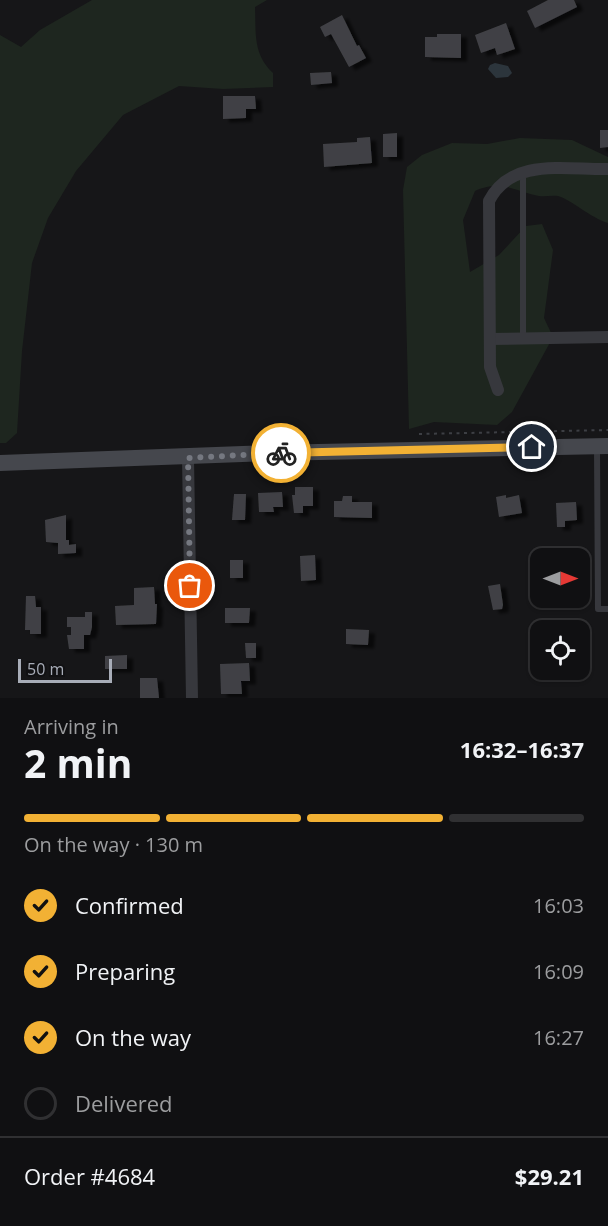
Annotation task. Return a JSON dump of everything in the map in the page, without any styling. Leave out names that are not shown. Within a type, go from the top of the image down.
[{"type":"main road","points":[[0,463],[188,458],[271,453],[603,446]]},
{"type":"street","points":[[498,390],[490,367],[489,201],[495,189],[507,178],[523,171],[608,169]]},
{"type":"street","points":[[490,339],[608,337]]},
{"type":"street","points":[[188,458],[192,698]]},
{"type":"lane","points":[[523,171],[523,338]]},
{"type":"lane","points":[[603,446],[598,609],[608,609]]},
{"type":"shaded area","points":[[92,0],[267,0],[255,7],[256,35],[262,58],[273,73],[273,87],[223,89],[179,86],[123,115],[76,171],[48,218],[32,263],[22,351],[17,433],[6,443],[0,443],[0,35],[21,47],[40,30]]},
{"type":"shaded area","points":[[495,63],[508,66],[512,73],[508,77],[496,78],[488,69]]},
{"type":"shaded area","points":[[520,138],[572,140],[608,157],[608,223],[558,196],[539,196],[501,186],[475,191],[463,220],[470,272],[499,255],[526,226],[542,224],[553,250],[544,318],[553,337],[512,412],[497,425],[434,422],[409,429],[403,190],[407,167],[422,155],[452,143],[487,144]]},
{"type":"building","points":[[548,0],[574,0],[577,7],[535,28],[527,11]]},
{"type":"building","points":[[342,15],[357,46],[359,45],[366,58],[349,67],[331,34],[325,37],[320,27]]},
{"type":"building","points":[[506,23],[515,49],[497,55],[495,48],[481,53],[475,35]]},
{"type":"building","points":[[437,34],[461,34],[461,58],[425,57],[425,37],[437,37]]},
{"type":"building","points":[[331,72],[332,83],[311,85],[310,73]]},
{"type":"building","points":[[223,96],[255,96],[256,109],[246,109],[246,118],[223,119]]},
{"type":"building","points":[[600,130],[608,130],[608,147],[600,148]]},
{"type":"building","points":[[397,133],[397,157],[383,157],[383,134]]},
{"type":"building","points":[[370,137],[372,163],[324,167],[323,144],[357,142],[357,138]]},
{"type":"building","points":[[295,487],[313,487],[313,506],[303,506],[303,513],[294,513],[292,495],[295,495]]},
{"type":"building","points":[[282,492],[283,507],[273,507],[274,512],[259,512],[258,493]]},
{"type":"building","points":[[234,494],[246,494],[245,520],[232,520]]},
{"type":"building","points":[[506,495],[506,498],[519,495],[522,513],[499,517],[496,497]]},
{"type":"building","points":[[343,496],[352,496],[352,502],[372,502],[372,518],[334,517],[334,501],[342,501]]},
{"type":"building","points":[[576,502],[577,520],[565,521],[565,527],[557,527],[556,503]]},
{"type":"building","points":[[66,515],[66,540],[69,540],[69,545],[76,544],[76,553],[58,554],[58,543],[46,542],[45,520]]},
{"type":"building","points":[[315,555],[316,580],[301,581],[300,556]]},
{"type":"building","points":[[230,560],[243,560],[243,578],[230,578]]},
{"type":"building","points":[[500,584],[502,609],[493,610],[488,586]]},
{"type":"building","points":[[154,587],[155,604],[157,604],[156,624],[116,625],[115,606],[134,605],[134,588]]},
{"type":"building","points":[[26,596],[35,596],[36,607],[41,607],[41,634],[30,634],[30,630],[25,630]]},
{"type":"building","points":[[225,608],[250,608],[249,623],[225,623]]},
{"type":"building","points":[[85,612],[92,612],[92,627],[90,635],[84,635],[84,649],[69,649],[67,635],[71,635],[71,627],[67,627],[67,617],[85,617]]},
{"type":"building","points":[[346,629],[369,630],[368,645],[346,644]]},
{"type":"building","points":[[245,643],[256,643],[256,658],[246,658]]},
{"type":"building","points":[[127,655],[127,669],[105,669],[105,656]]},
{"type":"building","points":[[249,663],[250,681],[241,681],[242,694],[221,694],[220,664]]},
{"type":"building","points":[[140,678],[157,678],[159,698],[140,698]]},
{"type":"way so far","points":[[190,586],[188,458],[281,453]]},
{"type":"route","points":[[281,453],[532,447]]}]
